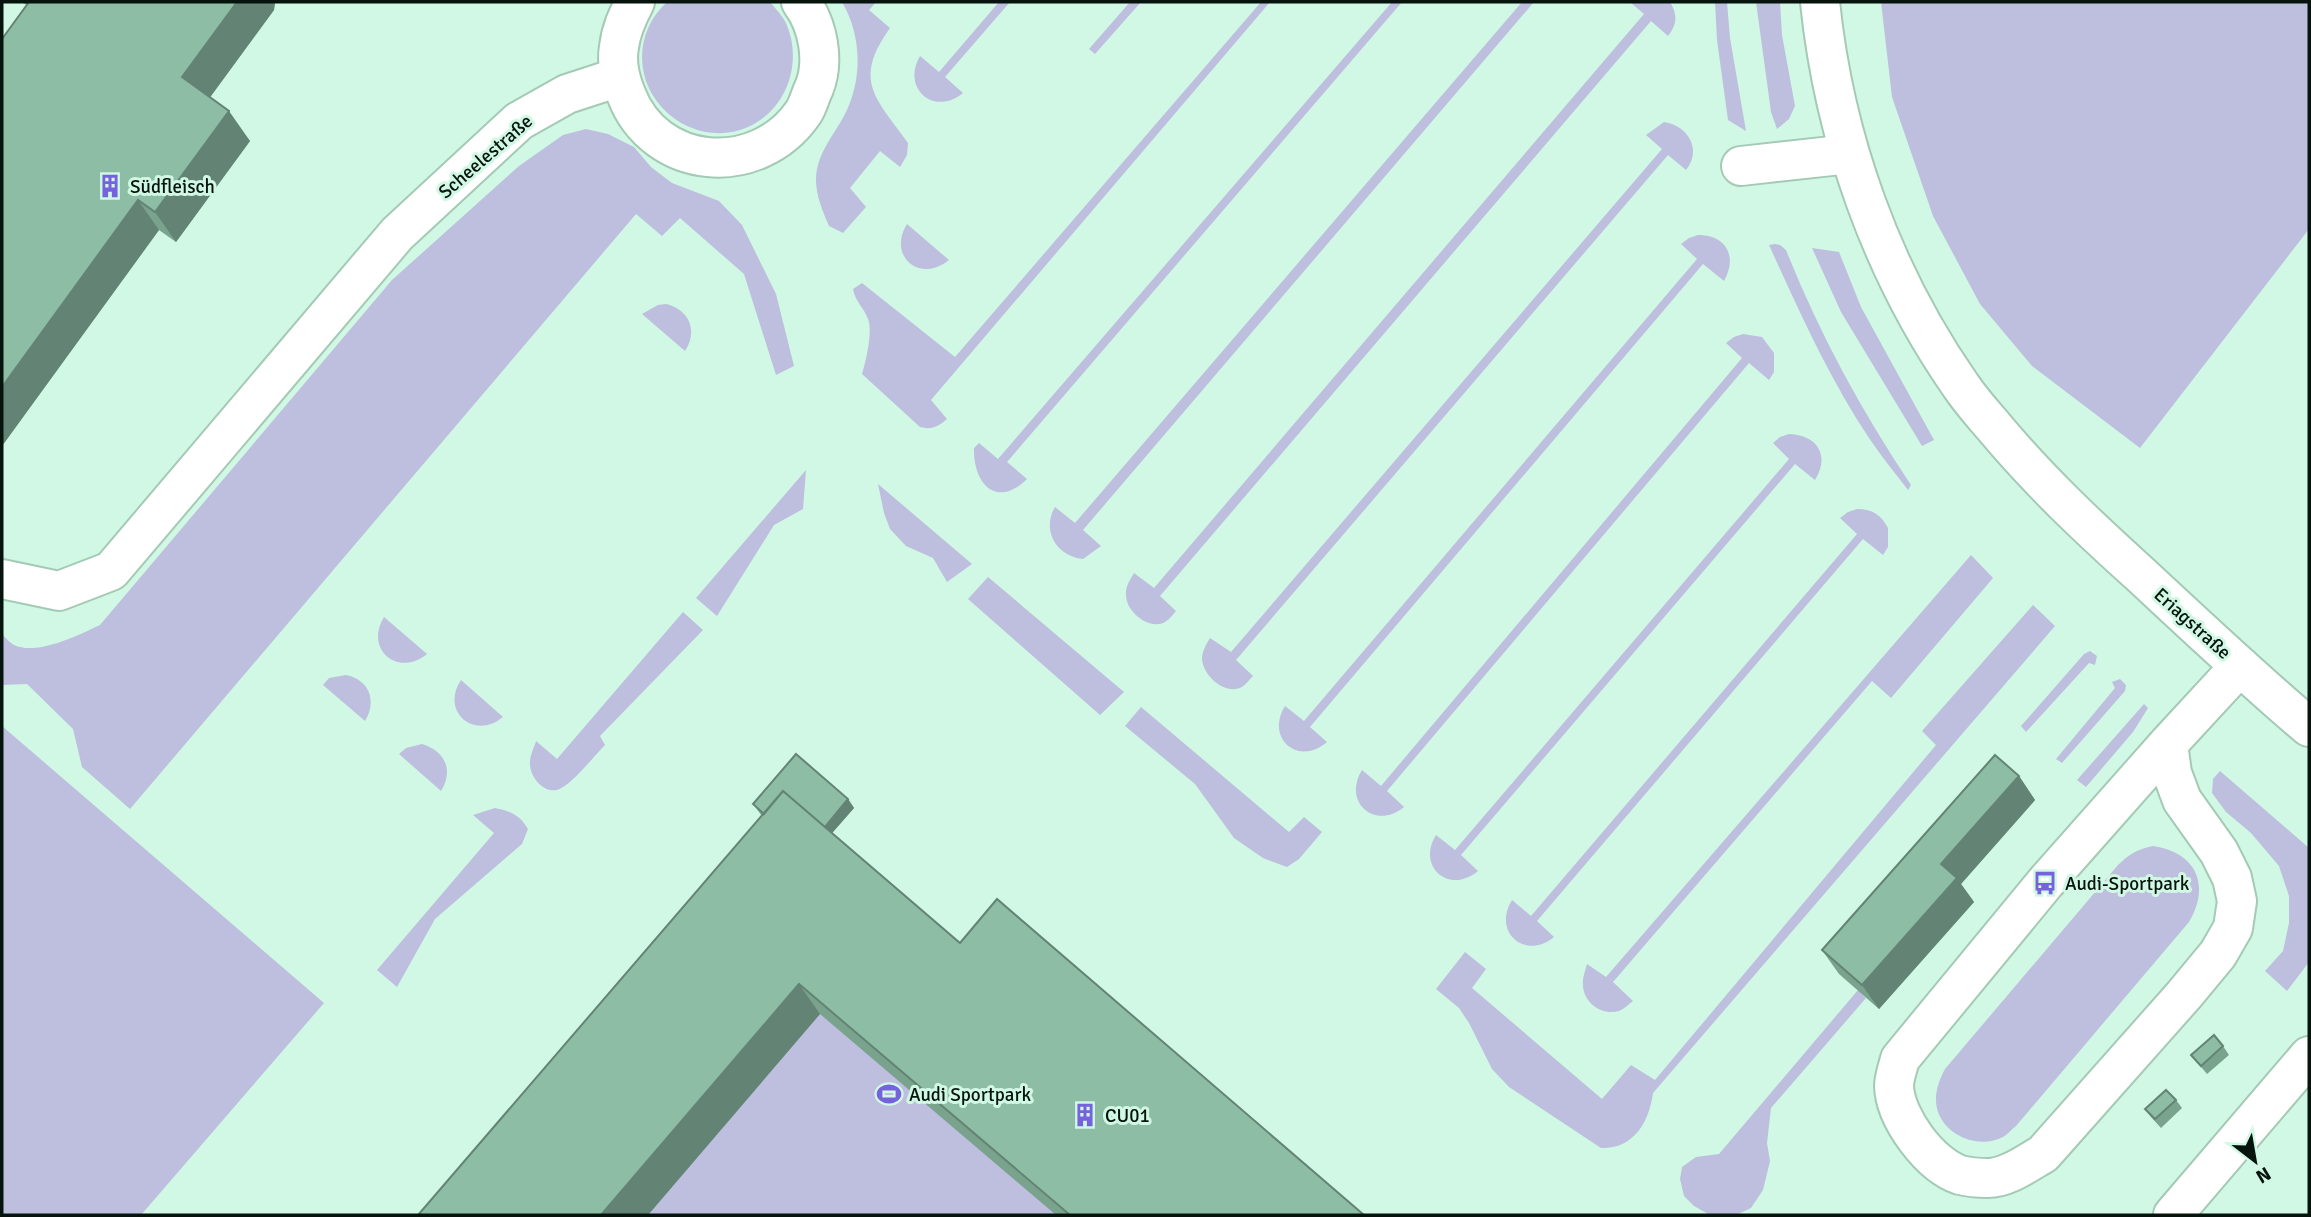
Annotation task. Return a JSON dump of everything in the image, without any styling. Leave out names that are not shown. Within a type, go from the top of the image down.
[{"type":"street","points":[[635,2],[624,23],[618,49],[620,76],[631,108],[653,135],[683,152],[716,159],[750,153],[781,137],[804,111],[817,80],[819,45],[808,12],[801,2]]},
{"type":"street","name":"Eriagstraße","points":[[1820,2],[1825,45],[1850,154],[1877,236],[1923,327],[1961,388],[2031,471],[2078,518],[2309,727]]},
{"type":"street","name":"Scheelestraße","points":[[2,579],[59,591],[111,571],[397,234],[519,121],[566,94],[620,76]]},
{"type":"street","points":[[1741,166],[1850,154]]},
{"type":"street","points":[[2168,744],[2172,773],[2182,800],[2219,852],[2231,878],[2237,901],[2233,928],[2218,954],[2184,995],[2042,1154],[2018,1169],[1990,1178],[1959,1175],[1937,1161],[1917,1142],[1902,1113],[1894,1086],[1900,1059],[2045,883],[2168,744],[2240,666]]},
{"type":"street","points":[[2173,1215],[2309,1056]]},
{"type":"shaded area","points":[[667,2],[770,2],[786,23],[791,38],[792,68],[782,96],[762,119],[731,132],[714,133],[697,130],[682,123],[656,101],[643,69],[642,50],[650,24]]},
{"type":"shaded area","points":[[842,2],[876,2],[869,10],[890,28],[872,62],[873,89],[886,114],[908,143],[907,155],[900,167],[880,151],[850,188],[866,207],[843,233],[829,226],[816,186],[822,154],[844,116],[855,88],[858,58],[856,44],[849,15]]},
{"type":"shaded area","points":[[999,2],[1010,2],[945,77],[963,93],[952,100],[941,102],[923,96],[915,79],[915,68],[920,56],[939,72]]},
{"type":"shaded area","points":[[1130,2],[1141,2],[1095,54],[1089,49]]},
{"type":"shaded area","points":[[1261,2],[1270,2],[931,400],[947,419],[934,427],[920,427],[862,374],[870,331],[866,315],[853,289],[862,283],[955,357]]},
{"type":"shaded area","points":[[1392,2],[1402,2],[1007,462],[1027,479],[1006,492],[989,488],[982,482],[978,472],[974,448],[979,443],[998,459]]},
{"type":"shaded area","points":[[1522,2],[1534,2],[1083,530],[1101,546],[1083,559],[1059,548],[1054,541],[1050,525],[1055,507],[1075,523]]},
{"type":"shaded area","points":[[1630,2],[1670,2],[1675,20],[1668,36],[1651,21],[1160,596],[1176,611],[1172,616],[1157,624],[1138,617],[1130,607],[1126,595],[1127,586],[1134,573],[1154,588],[1644,14]]},
{"type":"shaded area","points":[[1715,2],[1727,2],[1730,38],[1746,131],[1728,120],[1717,40]]},
{"type":"shaded area","points":[[1756,2],[1780,2],[1782,35],[1795,106],[1789,119],[1777,129],[1771,112]]},
{"type":"shaded area","points":[[1881,2],[2309,2],[2309,229],[2140,448],[2032,366],[1980,304],[1933,216],[1892,97]]},
{"type":"shaded area","points":[[1664,122],[1680,128],[1690,140],[1693,155],[1686,170],[1668,155],[1236,660],[1253,676],[1247,683],[1234,689],[1215,682],[1206,671],[1202,659],[1210,638],[1231,652],[1662,149],[1646,135]]},
{"type":"shaded area","points":[[586,129],[608,134],[634,147],[651,167],[672,183],[719,201],[742,225],[776,294],[794,366],[776,375],[744,274],[680,218],[662,236],[636,214],[130,809],[82,767],[73,729],[27,684],[2,685],[2,634],[14,645],[34,648],[58,643],[100,625],[392,280],[519,166],[563,135]]},
{"type":"shaded area","points":[[907,224],[949,260],[938,267],[927,269],[910,263],[901,246]]},
{"type":"shaded area","points":[[1698,235],[1716,239],[1727,249],[1730,263],[1724,281],[1703,264],[1310,727],[1327,742],[1316,749],[1305,751],[1288,745],[1279,729],[1285,706],[1304,721],[1697,259],[1681,244]]},
{"type":"shaded area","points":[[1775,244],[1786,250],[1812,311],[1842,370],[1911,485],[1908,490],[1869,438],[1828,368],[1769,245]]},
{"type":"shaded area","points":[[1812,248],[1839,252],[1861,307],[1934,440],[1922,446],[1841,312]]},
{"type":"shaded area","points":[[666,304],[681,311],[689,322],[691,336],[685,351],[642,314],[658,305]]},
{"type":"shaded area","points":[[1743,334],[1762,337],[1774,353],[1774,372],[1769,380],[1749,363],[1387,791],[1404,807],[1393,814],[1382,816],[1365,810],[1356,793],[1362,770],[1381,786],[1742,358],[1726,343]]},
{"type":"shaded area","points":[[1789,434],[1807,438],[1818,448],[1821,463],[1815,480],[1795,464],[1461,855],[1478,871],[1467,878],[1457,880],[1447,879],[1439,874],[1430,858],[1436,835],[1455,850],[1789,459],[1773,443]]},
{"type":"shaded area","points":[[806,470],[803,509],[774,525],[717,616],[696,598]]},
{"type":"shaded area","points":[[878,484],[972,564],[947,582],[933,558],[906,546],[890,529]]},
{"type":"shaded area","points":[[1857,509],[1876,514],[1888,528],[1888,547],[1883,555],[1863,539],[1537,921],[1554,937],[1543,944],[1532,946],[1515,940],[1506,923],[1512,900],[1531,916],[1857,534],[1840,518]]},
{"type":"shaded area","points":[[1971,555],[1993,578],[1891,698],[1872,681],[1613,982],[1633,1001],[1621,1010],[1613,1012],[1600,1010],[1590,1003],[1584,992],[1583,981],[1587,964],[1606,977]]},
{"type":"shaded area","points":[[988,577],[1124,692],[1100,715],[968,599]]},
{"type":"shaded area","points":[[2033,605],[2055,626],[1653,1093],[1648,1114],[1631,1139],[1613,1147],[1601,1148],[1509,1087],[1492,1069],[1459,1008],[1436,989],[1465,952],[1486,969],[1472,988],[1602,1099],[1631,1065],[1655,1080],[1936,745],[1922,731]]},
{"type":"shaded area","points":[[683,612],[703,630],[600,736],[605,745],[575,777],[557,790],[542,786],[530,767],[536,741],[557,759]]},
{"type":"shaded area","points":[[384,617],[427,654],[416,661],[405,663],[387,656],[378,640]]},
{"type":"shaded area","points":[[2090,651],[2097,656],[2095,665],[2089,663],[2026,732],[2021,726],[2084,654]]},
{"type":"shaded area","points":[[346,675],[361,681],[369,692],[371,699],[365,721],[323,685],[329,678]]},
{"type":"shaded area","points":[[2120,679],[2126,685],[2125,691],[2062,763],[2056,759],[2115,688],[2112,682]]},
{"type":"shaded area","points":[[461,680],[503,717],[492,724],[481,726],[463,719],[457,712],[455,702]]},
{"type":"shaded area","points":[[2144,704],[2148,708],[2133,732],[2086,787],[2077,780]]},
{"type":"shaded area","points":[[1141,707],[1289,832],[1304,817],[1322,832],[1299,859],[1287,867],[1263,858],[1234,838],[1195,784],[1125,726]]},
{"type":"shaded area","points":[[2,726],[324,1003],[141,1215],[2,1215]]},
{"type":"shaded area","points":[[422,744],[436,751],[445,762],[447,776],[441,791],[399,754],[406,748]]},
{"type":"shaded area","points":[[2220,771],[2309,848],[2309,962],[2287,991],[2265,971],[2283,951],[2289,923],[2289,896],[2279,866],[2251,833],[2226,812],[2212,793],[2213,779]]},
{"type":"shaded area","points":[[495,808],[514,814],[525,824],[528,829],[522,844],[435,919],[397,987],[377,970],[494,833],[473,815]]},
{"type":"shaded area","name":"Audi Sportpark","points":[[805,821],[981,973],[1350,1215],[465,1215]]},
{"type":"shaded area","points":[[2153,846],[2180,855],[2195,872],[2199,895],[2189,922],[2016,1126],[2003,1137],[1984,1142],[1956,1134],[1942,1121],[1936,1101],[1940,1079],[1945,1069],[2118,865],[2134,852]]},
{"type":"shaded area","points":[[1858,990],[1866,998],[1771,1108],[1767,1143],[1770,1161],[1763,1190],[1751,1208],[1736,1215],[1710,1215],[1694,1206],[1684,1196],[1680,1179],[1682,1167],[1696,1157],[1719,1154]]},
{"type":"building","name":"Südfleisch","points":[[29,2],[237,2],[182,77],[229,111],[155,212],[138,200],[2,387],[2,39]]},
{"type":"building","points":[[796,754],[848,799],[825,827],[783,791],[764,814],[753,804]]},
{"type":"building","points":[[1995,755],[2019,776],[1941,864],[1957,878],[1862,985],[1822,950]]},
{"type":"building","name":"Audi Sportpark","points":[[783,791],[960,943],[997,899],[1364,1215],[1070,1215],[799,984],[601,1215],[418,1215]]},
{"type":"building","points":[[2214,1035],[2223,1046],[2201,1066],[2191,1055]]},
{"type":"building","points":[[2166,1090],[2176,1100],[2155,1119],[2145,1109]]},
{"type":"place","name":"Südfleisch","points":[[110,186]]},
{"type":"place","name":"Audi-Sportpark","points":[[2045,883]]},
{"type":"place","name":"Audi Sportpark","points":[[889,1094]]},
{"type":"place","name":"CU01","points":[[1085,1115]]}]
